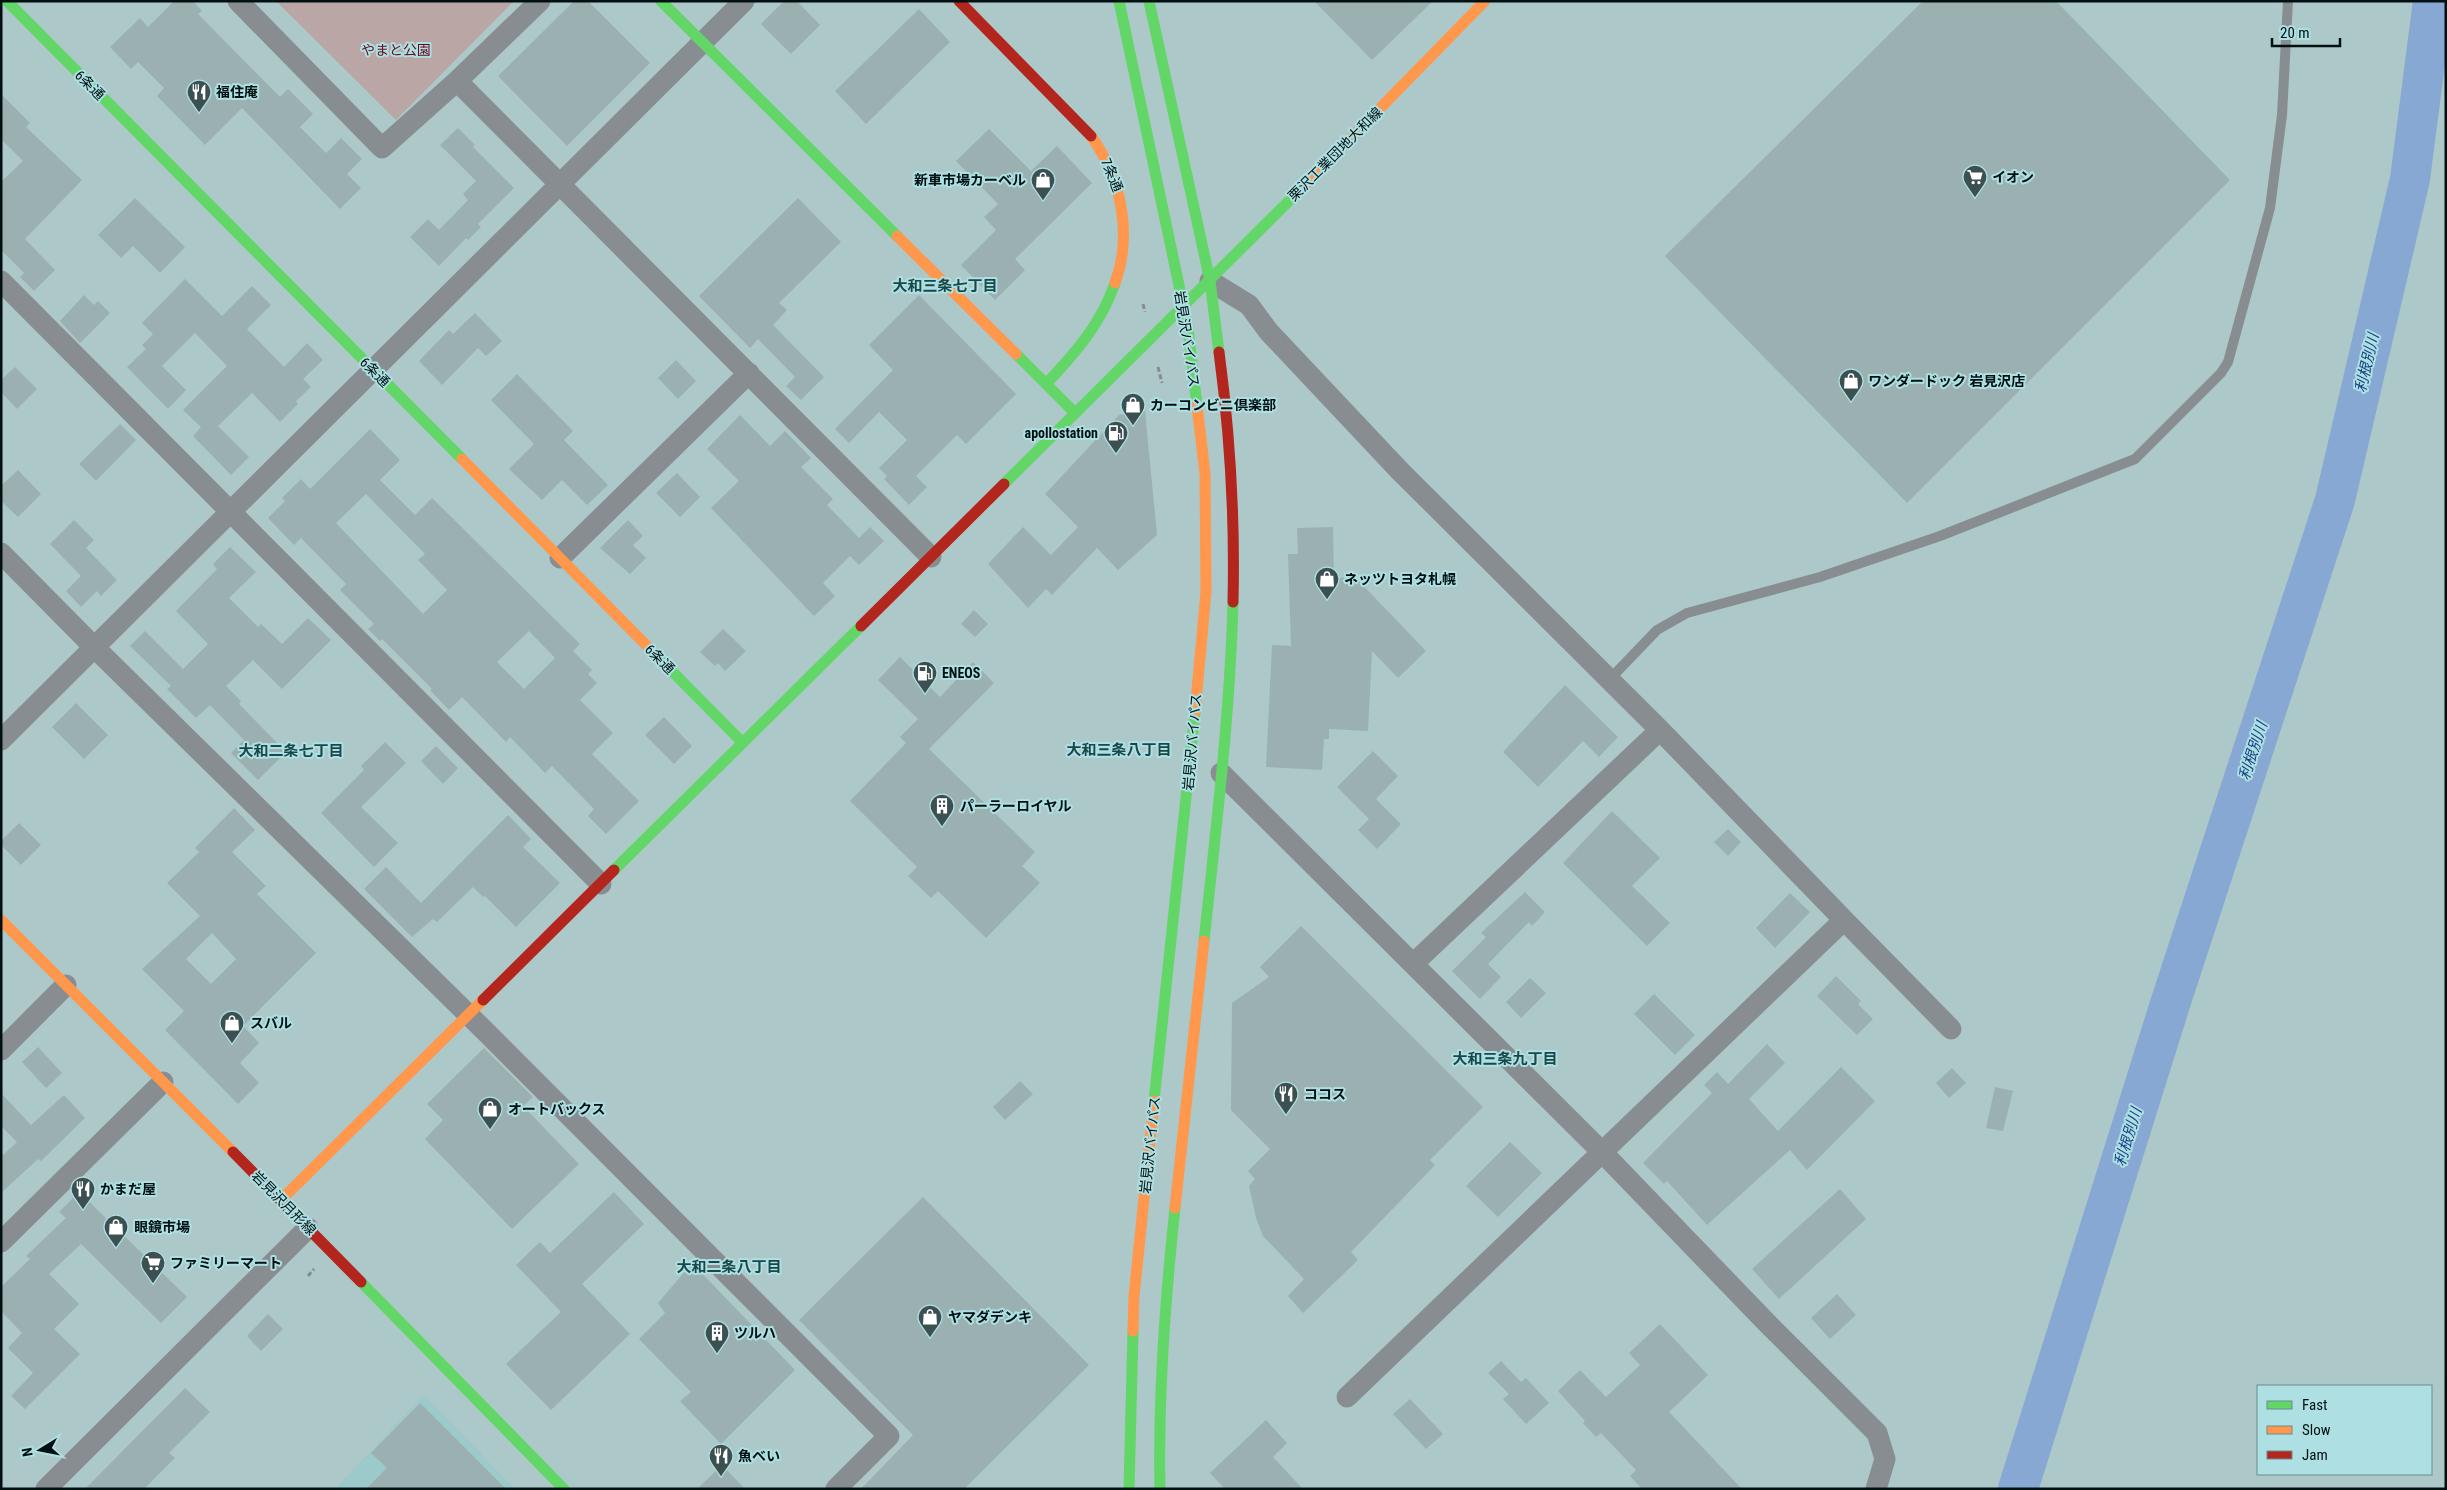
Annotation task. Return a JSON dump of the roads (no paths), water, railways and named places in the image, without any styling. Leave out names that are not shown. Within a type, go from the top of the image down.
[{"type":"main road","points":[[660,1],[1047,382],[1075,412]]},
{"type":"main road","name":"7条通","points":[[960,1],[1092,137],[1105,156],[1120,193],[1123,212],[1123,242],[1117,275],[1112,290],[1096,325],[1047,382]]},
{"type":"main road","name":"岩見沢バイパス","points":[[1119,1],[1188,328],[1205,473],[1206,592],[1184,828],[1134,1296],[1129,1489]]},
{"type":"main road","name":"岩見沢バイパス","points":[[1149,1],[1210,280],[1228,443],[1234,547],[1232,638],[1221,773],[1169,1266],[1159,1441],[1160,1489]]},
{"type":"main road","name":"栗沢工業団地大和線","points":[[281,1200],[1210,280],[1485,1]]},
{"type":"main road","name":"6条通","points":[[7,5],[743,743]]},
{"type":"main road","name":"岩見沢月形線","points":[[1,920],[281,1200],[564,1489]]},
{"type":"street","points":[[238,1],[382,148],[457,81],[540,1]]},
{"type":"street","points":[[1,740],[744,1]]},
{"type":"street","points":[[457,81],[931,557]]},
{"type":"street","points":[[1210,280],[1249,305],[1269,332],[1399,470],[1660,730],[1951,1029]]},
{"type":"street","points":[[1,281],[600,884]]},
{"type":"street","points":[[560,558],[749,373]]},
{"type":"street","points":[[1,553],[468,1015],[889,1436],[836,1489]]},
{"type":"street","points":[[1413,964],[1660,730]]},
{"type":"street","points":[[1221,773],[1603,1153],[1766,1322],[1877,1433],[1885,1459],[1876,1489]]},
{"type":"street","points":[[1347,1397],[1844,920]]},
{"type":"street","points":[[1,1050],[66,985]]},
{"type":"street","points":[[1,1242],[163,1082]]},
{"type":"street","points":[[46,1489],[308,1228]]},
{"type":"lane","points":[[1609,680],[1657,630],[1687,613],[1837,572],[1940,536],[2135,459],[2215,380],[2228,362],[2270,208],[2282,115],[2288,1]]},
{"type":"waterway","name":"利根別川","points":[[2018,1489],[2171,1001],[2335,500],[2410,179],[2433,1]]},
{"type":"place","name":"福住庵","points":[[199,113]]},
{"type":"place","name":"イオン","points":[[1975,198]]},
{"type":"place","name":"新車市場カーベル","points":[[1043,201]]},
{"type":"place","name":"ワンダードック 岩見沢店","points":[[1851,402]]},
{"type":"place","name":"カーコンビニ倶楽部","points":[[1133,426]]},
{"type":"place","name":"apollostation","points":[[1116,454]]},
{"type":"place","name":"ネッツトヨタ札幌","points":[[1327,600]]},
{"type":"place","name":"ENEOS","points":[[925,694]]},
{"type":"place","name":"パーラーロイヤル","points":[[942,827]]},
{"type":"place","name":"スバル","points":[[232,1044]]},
{"type":"place","name":"ココス","points":[[1286,1115]]},
{"type":"place","name":"オートバックス","points":[[490,1130]]},
{"type":"place","name":"かまだ屋","points":[[83,1210]]},
{"type":"place","name":"眼鏡市場","points":[[116,1248]]},
{"type":"place","name":"ファミリーマート","points":[[153,1284]]},
{"type":"place","name":"ヤマダデンキ","points":[[930,1338]]},
{"type":"place","name":"ツルハ","points":[[717,1354]]},
{"type":"place","name":"魚べい","points":[[721,1477]]},
{"type":"district","name":"大和三条七丁目","points":[[945,286]]},
{"type":"district","name":"大和三条八丁目","points":[[1119,750]]},
{"type":"district","name":"大和二条七丁目","points":[[291,751]]},
{"type":"district","name":"大和三条九丁目","points":[[1505,1059]]},
{"type":"district","name":"大和二条八丁目","points":[[729,1267]]},
{"type":"park label","name":"やまと公園","points":[[396,50]]}]
